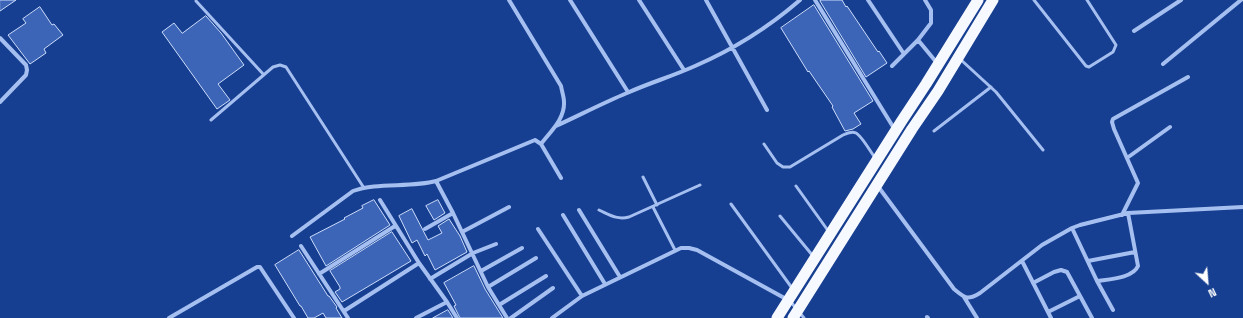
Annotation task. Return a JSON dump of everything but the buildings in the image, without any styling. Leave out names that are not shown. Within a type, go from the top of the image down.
[{"type":"highway","points":[[778,318],[791,295],[948,50],[978,0]]},
{"type":"highway","points":[[800,312],[877,184],[993,0]]},
{"type":"street","points":[[509,0],[561,86],[564,103],[563,113],[556,126],[541,144]]},
{"type":"street","points":[[570,0],[628,92]]},
{"type":"street","points":[[639,0],[684,70]]},
{"type":"street","points":[[706,0],[767,110]]},
{"type":"street","points":[[556,126],[628,92],[684,70],[732,47],[786,12],[800,0]]},
{"type":"street","points":[[815,0],[895,131]]},
{"type":"street","points":[[868,0],[904,54]]},
{"type":"street","points":[[892,66],[918,40],[931,24],[931,10],[925,0]]},
{"type":"street","points":[[1134,31],[1181,0]]},
{"type":"street","points":[[1163,64],[1241,0]]},
{"type":"street","points":[[0,38],[26,65],[27,70],[26,75],[0,102]]},
{"type":"street","points":[[918,40],[939,64]]},
{"type":"street","points":[[1122,215],[1138,183],[1114,129],[1112,122],[1113,119],[1188,77]]},
{"type":"street","points":[[1127,158],[1170,127]]},
{"type":"street","points":[[292,236],[350,193],[364,188],[422,185],[436,182],[535,140],[541,144],[561,178]]},
{"type":"street","points":[[436,182],[473,253],[488,287],[507,318]]},
{"type":"street","points":[[877,184],[954,289],[964,297],[977,318]]},
{"type":"street","points":[[380,200],[419,263],[457,318]]},
{"type":"street","points":[[462,232],[509,207]]},
{"type":"street","points":[[964,297],[972,298],[980,293],[1042,246],[1072,228],[1128,213],[1243,207]]},
{"type":"street","points":[[579,210],[620,278]]},
{"type":"street","points":[[425,229],[453,213]]},
{"type":"street","points":[[1097,281],[1128,275],[1136,270],[1138,266],[1128,213]]},
{"type":"street","points":[[563,215],[605,284]]},
{"type":"street","points":[[319,274],[395,226]]},
{"type":"street","points":[[1072,228],[1097,281],[1113,310]]},
{"type":"street","points":[[538,229],[582,296]]},
{"type":"street","points":[[430,279],[473,253],[496,244]]},
{"type":"street","points":[[301,246],[348,318]]},
{"type":"street","points":[[481,271],[522,248]]},
{"type":"street","points":[[552,318],[582,296],[605,284],[676,250],[689,248],[698,250],[791,295]]},
{"type":"street","points":[[1088,261],[1135,252]]},
{"type":"street","points":[[488,287],[536,258]]},
{"type":"street","points":[[1022,261],[1051,318]]},
{"type":"street","points":[[344,311],[419,263]]},
{"type":"street","points":[[169,318],[260,267],[294,318]]},
{"type":"street","points":[[1034,283],[1054,272],[1061,270],[1067,272],[1092,318]]},
{"type":"street","points":[[499,305],[546,276]]},
{"type":"street","points":[[511,318],[553,288]]},
{"type":"street","points":[[1048,312],[1080,296]]},
{"type":"street","points":[[416,318],[447,302]]},
{"type":"street","points":[[177,314],[180,318]]},
{"type":"lane","points":[[1034,0],[1089,68],[1113,52],[1116,45],[1087,0]]},
{"type":"lane","points":[[196,1],[264,75]]},
{"type":"lane","points":[[948,50],[958,57],[1006,102],[1044,150]]},
{"type":"lane","points":[[211,120],[273,67],[280,65],[286,67],[364,188]]},
{"type":"lane","points":[[934,131],[991,87]]},
{"type":"lane","points":[[764,144],[777,163],[783,167],[790,167],[843,135],[850,132],[855,132],[877,160]]},
{"type":"lane","points":[[643,177],[658,205]]},
{"type":"lane","points":[[599,210],[616,218],[622,219],[658,205],[700,185]]},
{"type":"lane","points":[[796,186],[830,234]]},
{"type":"lane","points":[[731,204],[791,295],[800,312]]},
{"type":"lane","points":[[653,207],[676,250]]},
{"type":"lane","points":[[780,216],[815,259]]},
{"type":"lane","points":[[791,295],[800,312]]}]
